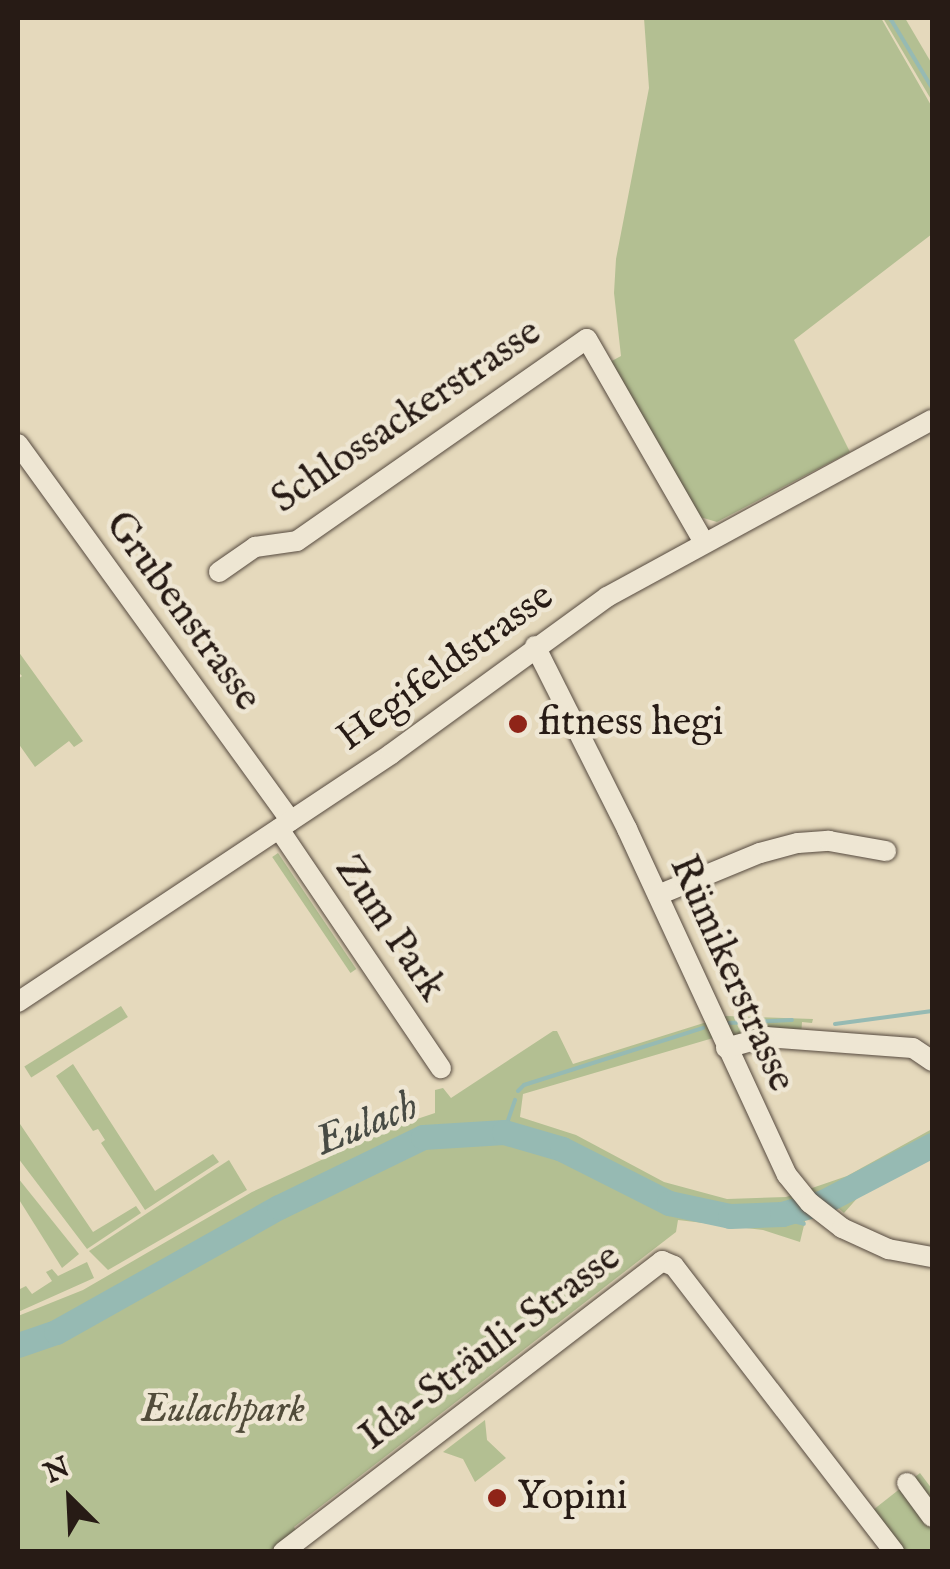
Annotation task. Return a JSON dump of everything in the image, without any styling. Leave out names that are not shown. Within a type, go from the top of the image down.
[{"type":"street","name":"Schlossackerstrasse","points":[[219,572],[255,547],[297,541],[587,339],[703,541]]},
{"type":"street","name":"Hegifeldstrasse","points":[[18,1002],[286,825],[607,597],[703,541],[932,420]]},
{"type":"street","name":"Grubenstrasse","points":[[18,444],[286,825]]},
{"type":"street","name":"Rümikerstrasse","points":[[535,646],[658,895],[775,1156],[820,1212],[871,1242],[932,1257]]},
{"type":"street","name":"Zum Park","points":[[286,825],[441,1068]]},
{"type":"street","points":[[658,895],[760,853],[798,844],[829,840],[886,850]]},
{"type":"street","points":[[726,1048],[766,1037],[910,1047],[930,1053]]},
{"type":"street","name":"Ida-Sträuli-Strasse","points":[[309,1544],[662,1261],[674,1266],[894,1552]]},
{"type":"street","points":[[907,1483],[932,1516]]},
{"type":"street","points":[[283,1552],[309,1544]]},
{"type":"green space","points":[[644,18],[881,18],[932,107],[932,234],[794,340],[850,452],[717,522],[700,517],[608,363],[621,356],[614,293],[616,259],[649,88]]},
{"type":"green space","points":[[883,18],[905,18],[932,64],[932,101]]},
{"type":"green space","points":[[18,651],[83,741],[74,747],[69,741],[35,767],[18,743],[18,679],[22,676],[18,672]]},
{"type":"green space","points":[[278,853],[356,969],[350,973],[272,857]]},
{"type":"green space","points":[[121,1006],[128,1017],[31,1077],[24,1066]]},
{"type":"green space","name":"Eulachpark","points":[[726,1016],[813,1019],[812,1023],[802,1022],[801,1037],[720,1036],[523,1094],[520,1117],[576,1135],[664,1182],[727,1199],[786,1197],[847,1176],[932,1129],[932,1155],[861,1194],[844,1213],[836,1206],[806,1217],[800,1242],[763,1230],[678,1220],[676,1232],[294,1527],[297,1532],[271,1551],[18,1551],[18,1316],[83,1290],[252,1192],[393,1127],[435,1113],[435,1090],[443,1088],[451,1098],[553,1031],[557,1031],[573,1064]]},
{"type":"green space","points":[[73,1064],[155,1191],[213,1154],[219,1162],[145,1210],[101,1143],[105,1140],[98,1129],[93,1131],[56,1076]]},
{"type":"green space","points":[[18,1121],[93,1232],[136,1206],[141,1213],[87,1249],[18,1158]]},
{"type":"green space","points":[[229,1160],[247,1190],[108,1270],[89,1251]]},
{"type":"green space","points":[[18,1178],[79,1254],[62,1268],[18,1198]]},
{"type":"green space","points":[[87,1262],[94,1278],[18,1312],[18,1290],[26,1286],[32,1294],[52,1281],[46,1272],[52,1269],[58,1276]]},
{"type":"green space","points":[[485,1420],[487,1440],[506,1458],[475,1482],[463,1459],[443,1452]]},
{"type":"green space","points":[[920,1473],[932,1489],[932,1551],[905,1551],[873,1510]]},
{"type":"waterway","points":[[890,18],[932,88]]},
{"type":"waterway","points":[[835,1024],[932,1011]]},
{"type":"waterway","points":[[729,1023],[792,1020]]},
{"type":"waterway","points":[[518,1091],[524,1085],[703,1028]]},
{"type":"waterway","points":[[504,1132],[515,1100]]},
{"type":"waterway","name":"Eulach","points":[[18,1345],[56,1332],[279,1207],[423,1137],[504,1132],[562,1149],[669,1203],[730,1216],[782,1214],[823,1202],[932,1145]]},
{"type":"waterway","points":[[771,1215],[804,1224]]},
{"type":"place","name":"fitness hegi","points":[[518,724]]},
{"type":"place","name":"Yopini","points":[[497,1498]]}]
